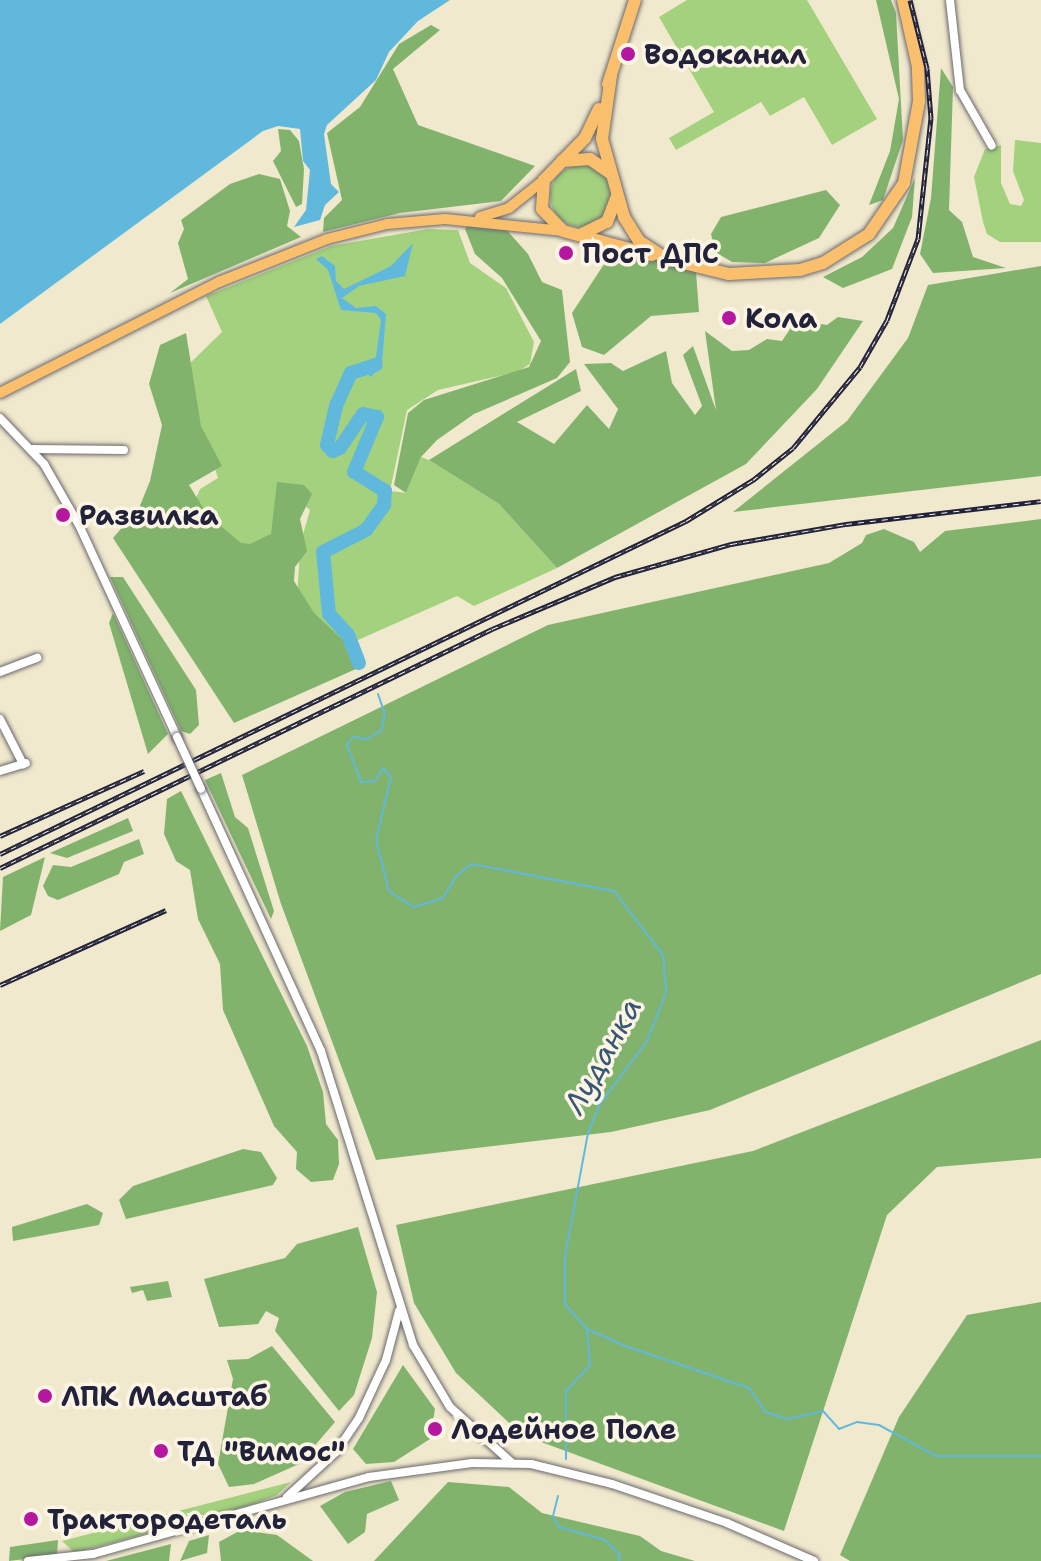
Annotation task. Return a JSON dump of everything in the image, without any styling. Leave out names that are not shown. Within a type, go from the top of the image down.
[{"type":"highway","points":[[635,0],[590,132],[544,180],[542,209],[563,231],[667,259],[748,276],[800,270],[845,251],[885,217],[904,183],[918,121],[918,67],[903,0]]},
{"type":"highway","points":[[611,76],[602,139],[612,175],[634,235],[667,259]]},
{"type":"highway","points":[[556,165],[572,158],[590,159],[612,175]]},
{"type":"highway","points":[[578,235],[607,222],[618,192]]},
{"type":"main road","points":[[470,219],[509,208],[544,180]]},
{"type":"main road","points":[[0,393],[219,282],[299,248],[387,224],[470,219],[563,231]]},
{"type":"street","points":[[950,0],[960,90],[992,146]]},
{"type":"street","points":[[0,418],[32,449],[79,525],[321,1051],[400,1309],[443,1398],[470,1430],[512,1463]]},
{"type":"street","points":[[32,449],[124,450]]},
{"type":"street","points":[[0,672],[37,658]]},
{"type":"street","points":[[0,719],[25,763],[0,771]]},
{"type":"street","points":[[284,1500],[311,1479],[359,1418],[386,1360],[400,1309]]},
{"type":"street","points":[[28,1561],[93,1554],[284,1500],[424,1466],[512,1463],[655,1498],[814,1561]]},
{"type":"green space","points":[[687,0],[807,0],[877,119],[832,145],[804,97],[770,116],[761,102],[676,150],[669,138],[714,112],[659,17]]},
{"type":"green space","points":[[876,0],[891,0],[896,13],[903,140],[883,200],[869,205],[890,151],[899,99]]},
{"type":"green space","points":[[431,25],[440,30],[393,69],[418,125],[535,166],[501,201],[400,213],[323,232],[324,218],[342,200],[327,133],[360,107],[399,44]]},
{"type":"green space","points":[[941,68],[953,87],[949,210],[962,222],[973,257],[1006,268],[933,273],[920,254],[931,198]]},
{"type":"green space","points":[[278,129],[290,130],[299,141],[304,169],[302,204],[296,207],[273,161],[281,151]]},
{"type":"green space","points":[[1015,140],[1041,143],[1041,242],[1000,242],[987,234],[983,222],[974,177],[985,149],[1001,145],[1001,183],[1010,204],[1021,206],[1024,200],[1013,171]]},
{"type":"green space","points":[[581,165],[603,174],[612,196],[603,218],[581,227],[559,218],[550,196],[559,174]]},
{"type":"green space","points":[[259,174],[280,179],[290,211],[287,226],[301,237],[170,293],[188,279],[178,243],[184,229],[181,220],[230,184]]},
{"type":"green space","points":[[915,178],[912,217],[892,269],[843,288],[823,277],[862,257],[893,228]]},
{"type":"green space","points":[[826,190],[840,205],[819,238],[765,263],[732,262],[715,252],[711,234],[721,217]]},
{"type":"green space","points":[[468,223],[503,226],[528,254],[542,282],[562,290],[570,362],[557,378],[474,414],[437,440],[421,457],[406,493],[394,485],[408,413],[424,400],[529,367],[541,341],[502,278],[475,254],[465,229]]},
{"type":"green space","points":[[428,229],[458,230],[470,263],[506,288],[534,342],[530,364],[517,372],[438,390],[407,410],[390,491],[406,493],[421,457],[429,460],[499,504],[557,568],[474,606],[457,596],[331,652],[297,602],[300,545],[310,510],[294,497],[274,546],[260,562],[192,507],[200,489],[218,478],[183,370],[222,332],[206,296],[331,246]]},
{"type":"green space","points":[[610,255],[643,256],[696,272],[699,312],[651,316],[604,355],[582,347],[572,313]]},
{"type":"green space","points":[[1041,266],[1041,476],[733,512],[847,421],[908,338],[928,285]]},
{"type":"green space","points":[[838,317],[863,321],[817,389],[746,464],[557,568],[499,504],[429,460],[576,369],[581,391],[517,422],[554,444],[587,405],[609,429],[618,409],[584,364],[611,363],[623,371],[666,351],[672,383],[695,415],[702,406],[683,355],[693,346],[716,410],[705,331],[732,351],[749,350],[767,339],[782,341],[796,320],[827,325]]},
{"type":"green space","points":[[186,333],[201,426],[222,466],[189,485],[207,514],[241,543],[250,544],[271,534],[277,482],[304,485],[312,494],[300,519],[307,551],[295,567],[294,581],[314,613],[343,640],[356,669],[234,723],[113,538],[139,508],[150,481],[162,425],[149,384],[160,345]]},
{"type":"green space","points":[[1041,519],[1041,974],[710,1110],[611,1132],[376,1160],[281,904],[242,775],[548,625],[829,563],[862,543],[866,535],[884,529],[914,542],[920,552],[945,531]]},
{"type":"green space","points":[[110,577],[123,577],[196,690],[199,725],[190,734],[181,731]]},
{"type":"green space","points":[[113,613],[168,734],[148,754],[109,623]]},
{"type":"green space","points":[[221,773],[235,817],[248,828],[274,911],[271,919],[205,780]]},
{"type":"green space","points":[[181,791],[307,1046],[323,1092],[326,1124],[338,1140],[339,1164],[333,1180],[311,1182],[296,1169],[297,1152],[274,1126],[223,1010],[220,964],[198,919],[190,870],[176,861],[164,834],[167,799]]},
{"type":"green space","points":[[128,818],[133,831],[67,858],[50,853]]},
{"type":"green space","points":[[139,839],[144,854],[124,862],[119,874],[58,900],[48,896],[43,886],[53,865],[71,867]]},
{"type":"green space","points":[[45,857],[31,915],[0,931],[3,877]]},
{"type":"green space","points":[[1041,1040],[1041,1158],[937,1167],[887,1215],[784,1531],[522,1435],[456,1373],[414,1303],[396,1225],[753,1151]]},
{"type":"green space","points":[[243,1149],[261,1152],[277,1178],[273,1185],[126,1219],[119,1200],[133,1186]]},
{"type":"green space","points":[[87,1204],[103,1213],[99,1225],[13,1241],[12,1227]]},
{"type":"green space","points":[[358,1227],[377,1292],[372,1338],[354,1395],[339,1411],[275,1331],[279,1318],[266,1311],[258,1324],[219,1327],[204,1279],[285,1258],[297,1244]]},
{"type":"green space","points":[[168,1281],[172,1297],[147,1301],[143,1290],[132,1293],[130,1287]]},
{"type":"green space","points":[[1041,1302],[1041,1561],[850,1561],[840,1555],[899,1417],[967,1315]]},
{"type":"green space","points":[[272,1346],[335,1422],[299,1464],[254,1484],[229,1487],[218,1464],[233,1379],[227,1360],[248,1359]]},
{"type":"green space","points":[[403,1365],[435,1409],[430,1439],[394,1462],[366,1464],[353,1449]]},
{"type":"green space","points":[[391,1481],[399,1500],[367,1514],[365,1532],[348,1544],[320,1506],[345,1492]]},
{"type":"green space","points":[[291,1482],[277,1495],[251,1505],[75,1553],[62,1541]]},
{"type":"green space","points":[[448,1482],[509,1487],[542,1513],[640,1536],[661,1551],[695,1561],[374,1561]]},
{"type":"green space","points":[[241,1530],[277,1535],[313,1561],[221,1561],[219,1542]]},
{"type":"green space","points":[[209,1535],[207,1553],[180,1561],[189,1541]]},
{"type":"green space","points":[[58,1540],[57,1555],[9,1561],[10,1547]]},
{"type":"green space","points":[[171,1544],[169,1561],[106,1561]]},
{"type":"water","points":[[0,0],[450,0],[418,21],[389,52],[376,80],[327,125],[324,134],[331,184],[339,192],[325,205],[320,220],[294,227],[306,210],[310,170],[303,161],[300,129],[278,126],[263,131],[0,324]]},
{"type":"water","points":[[413,243],[405,276],[359,286],[342,298],[356,308],[376,306],[386,314],[382,364],[371,377],[365,372],[370,368],[361,366],[376,357],[381,320],[376,313],[341,310],[328,270],[316,259],[322,256],[335,266],[336,281],[344,289],[391,266]]},
{"type":"waterway","name":"Луданка","points":[[359,663],[348,635],[329,614],[323,552],[366,530],[384,505],[385,491],[354,472],[377,417],[363,414],[340,448],[333,451],[327,445],[336,406],[351,373],[376,365]]},
{"type":"waterway","name":"Луданка","points":[[378,694],[385,714],[381,731],[367,739],[353,737],[347,745],[361,782],[375,781],[383,768],[391,777],[376,840],[389,891],[414,907],[443,898],[456,876],[472,864],[614,891],[663,955],[666,993],[647,1041],[600,1104],[588,1133],[565,1256],[565,1304],[587,1329],[625,1346],[749,1388],[765,1412],[788,1419],[823,1411],[839,1429],[857,1422],[879,1425],[936,1456],[1041,1456]]},
{"type":"waterway","points":[[566,1459],[566,1391],[590,1365],[587,1329]]},
{"type":"waterway","points":[[558,1496],[553,1516],[559,1527],[605,1540],[620,1555],[619,1561]]},
{"type":"railway","points":[[0,854],[686,521],[753,480],[793,448],[860,367],[887,320],[918,239],[931,118],[927,68],[910,0]]},
{"type":"railway","points":[[0,868],[492,629],[615,577],[731,544],[846,524],[1041,501]]},
{"type":"railway","points":[[0,836],[144,771]]},
{"type":"railway","points":[[0,985],[166,910]]},
{"type":"place","name":"Водоканал","points":[[628,54]]},
{"type":"place","name":"Пост ДПС","points":[[566,253]]},
{"type":"place","name":"Кола","points":[[729,318]]},
{"type":"place","name":"Развилка","points":[[63,515]]},
{"type":"place","name":"ЛПК Масштаб","points":[[45,1396]]},
{"type":"place","name":"Лодейное Поле","points":[[435,1429]]},
{"type":"place","name":"ТД \"Вимос\"","points":[[161,1451]]},
{"type":"place","name":"Трактородеталь","points":[[31,1519]]}]
